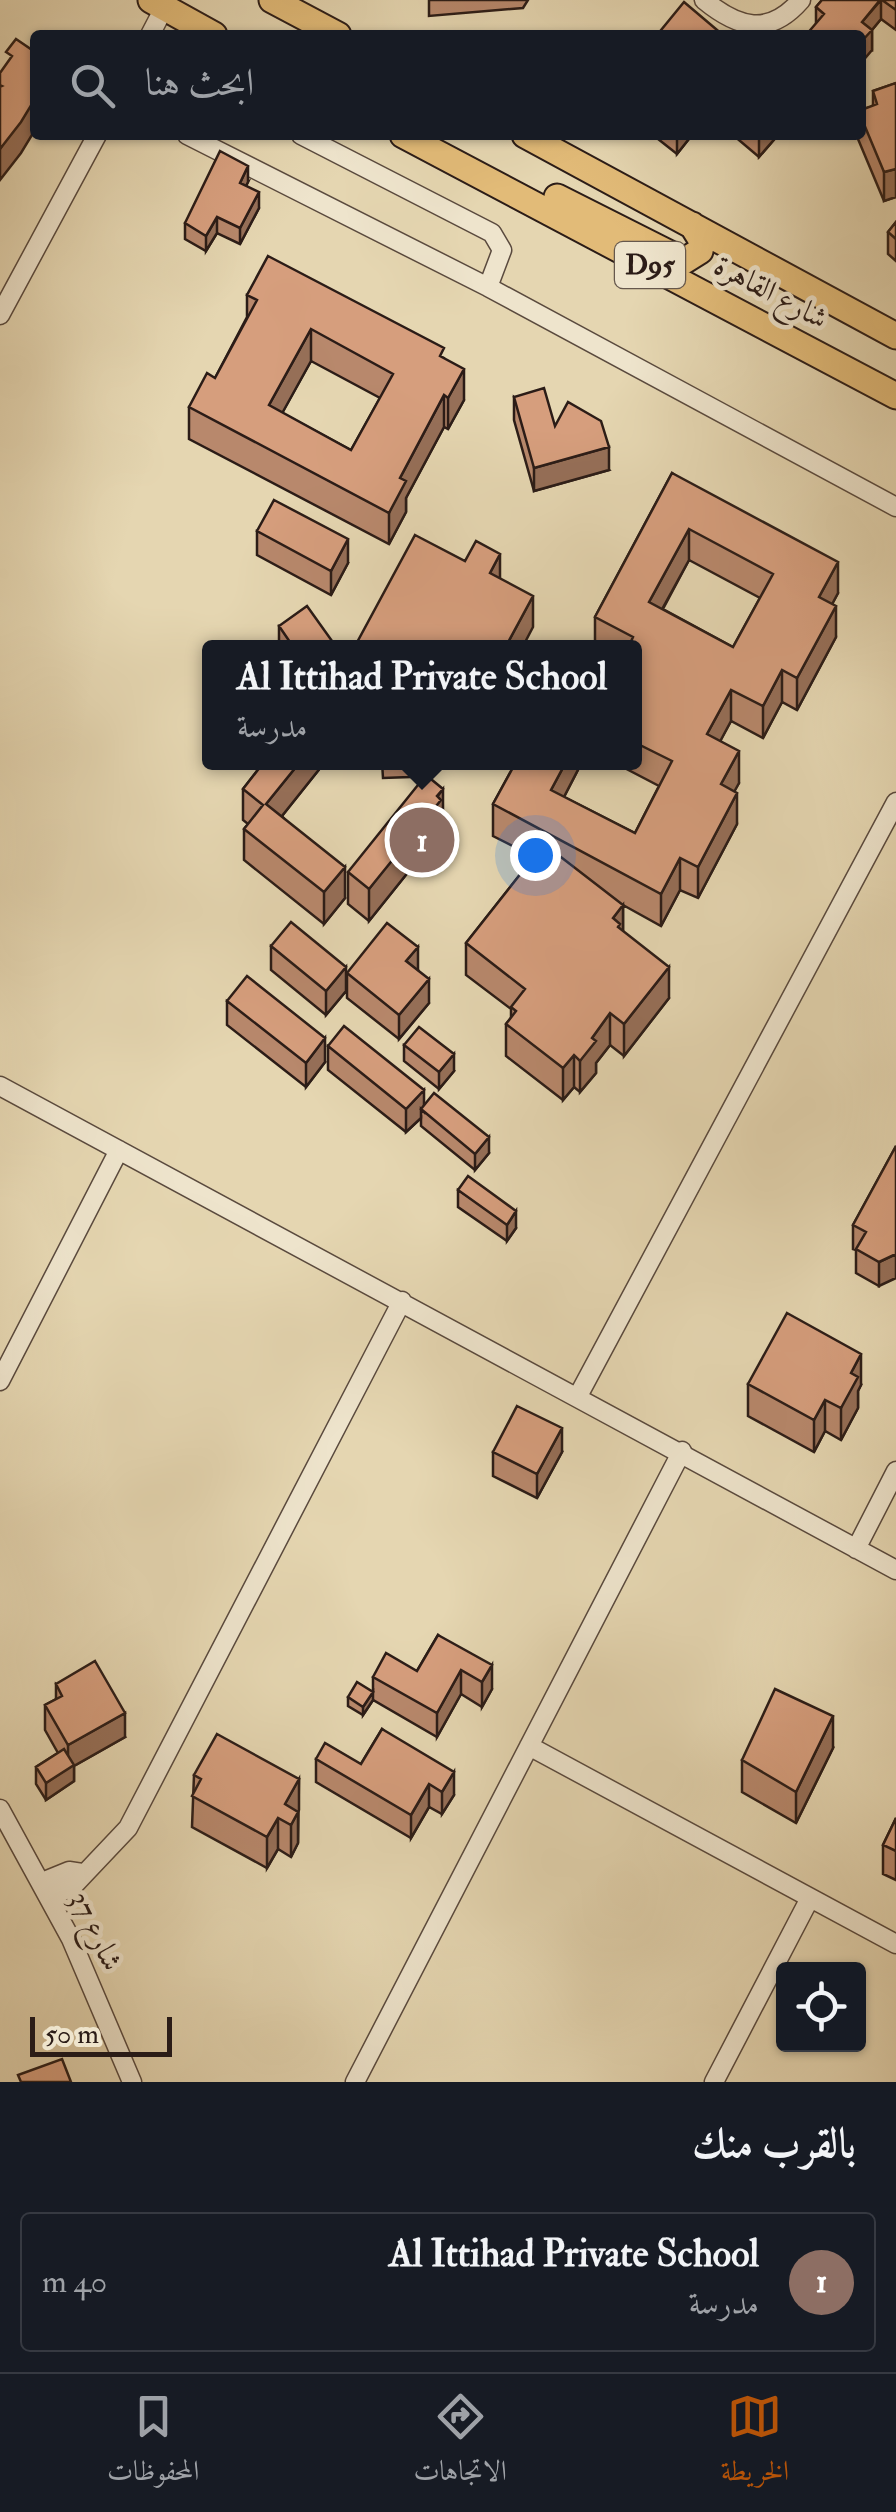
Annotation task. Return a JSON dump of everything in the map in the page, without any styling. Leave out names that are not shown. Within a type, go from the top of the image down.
[{"type":"main road","points":[[272,0],[329,30]]},
{"type":"main road","points":[[158,4],[205,30]]},
{"type":"main road","name":"شارع القاهرة","points":[[412,140],[896,396]]},
{"type":"main road","points":[[421,140],[464,150],[684,261],[700,251],[702,242],[692,225]]},
{"type":"main road","name":"شارع القاهرة","points":[[533,140],[896,336]]},
{"type":"street","points":[[704,0],[726,18],[758,27],[788,15],[800,1]]},
{"type":"street","points":[[151,30],[158,4]]},
{"type":"street","points":[[0,315],[94,140]]},
{"type":"street","points":[[198,140],[488,287],[896,507]]},
{"type":"street","points":[[311,140],[492,233],[502,250],[488,287]]},
{"type":"street","points":[[578,1396],[896,802]]},
{"type":"street","points":[[0,1086],[896,1570]]},
{"type":"street","points":[[0,1381],[119,1150]]},
{"type":"street","points":[[46,1890],[75,1884],[82,1873],[111,1851],[128,1828],[402,1301]]},
{"type":"street","points":[[355,2082],[682,1451]]},
{"type":"street","points":[[856,1549],[896,1471]]},
{"type":"street","points":[[529,1746],[896,1944]]},
{"type":"street","name":"شارع 37","points":[[0,1808],[46,1890],[132,2082]]},
{"type":"street","points":[[714,2082],[810,1898]]},
{"type":"building","points":[[822,0],[880,0],[862,22],[872,30],[866,37],[866,30],[810,30],[824,14],[816,7]]},
{"type":"building","points":[[882,0],[896,0],[896,10]]},
{"type":"building","points":[[684,2],[717,30],[661,30]]},
{"type":"building","points":[[16,39],[30,49],[30,107],[0,149],[0,73],[12,56],[6,52]]},
{"type":"building","points":[[896,83],[896,169],[884,172],[866,129],[866,108],[877,104],[873,91]]},
{"type":"building","points":[[220,151],[248,166],[240,183],[259,192],[240,228],[217,217],[206,236],[185,223]]},
{"type":"building","points":[[896,222],[896,239],[888,232]]},
{"type":"building","points":[[268,256],[444,348],[440,356],[464,369],[448,398],[444,395],[400,478],[406,481],[389,513],[189,407],[207,373],[215,378],[257,300],[247,295]],"holes":[[[311,329],[393,374],[351,450],[269,405]]]},
{"type":"building","points":[[544,388],[555,426],[568,402],[601,421],[609,447],[534,468],[514,397]]},
{"type":"building","points":[[672,473],[838,562],[819,597],[836,606],[797,678],[782,670],[763,706],[731,690],[707,734],[739,751],[721,784],[737,793],[698,867],[680,858],[661,894],[493,804],[512,770],[562,770],[551,790],[635,833],[672,761],[642,746],[642,640],[632,640],[633,637],[595,617]],"holes":[[[689,529],[773,574],[733,647],[649,602]]]},
{"type":"building","points":[[274,500],[348,539],[331,571],[257,531]]},
{"type":"building","points":[[415,535],[465,561],[476,541],[500,554],[490,573],[533,596],[509,640],[358,640]]},
{"type":"building","points":[[307,606],[331,640],[289,640],[279,626]]},
{"type":"building","points":[[258,770],[294,770],[266,804],[345,867],[324,892],[244,829],[263,805],[243,789]]},
{"type":"building","points":[[426,775],[443,789],[437,796],[441,800],[369,889],[348,872]]},
{"type":"building","points":[[544,844],[623,905],[613,918],[620,924],[618,927],[669,967],[624,1024],[610,1013],[580,1061],[574,1055],[563,1068],[506,1024],[516,1011],[511,1007],[525,989],[466,943]]},
{"type":"building","points":[[291,922],[346,967],[326,991],[271,946]]},
{"type":"building","points":[[387,923],[418,947],[406,961],[429,979],[399,1015],[347,973]]},
{"type":"building","points":[[247,976],[325,1038],[306,1063],[227,1001]]},
{"type":"building","points":[[344,1026],[424,1090],[406,1109],[328,1046]]},
{"type":"building","points":[[419,1027],[454,1054],[439,1072],[404,1045]]},
{"type":"building","points":[[434,1093],[489,1137],[475,1154],[421,1109]]},
{"type":"building","points":[[896,1146],[896,1254],[879,1262],[856,1249],[866,1232],[853,1225]]},
{"type":"building","points":[[468,1176],[516,1211],[507,1225],[458,1190]]},
{"type":"building","points":[[787,1313],[861,1354],[851,1373],[858,1377],[841,1408],[825,1400],[814,1420],[748,1384]]},
{"type":"building","points":[[517,1406],[562,1428],[537,1474],[493,1452]]},
{"type":"building","points":[[438,1635],[492,1665],[482,1682],[461,1670],[437,1713],[373,1677],[386,1653],[417,1671]]},
{"type":"building","points":[[95,1661],[125,1713],[68,1745],[45,1705],[62,1696],[56,1684]]},
{"type":"building","points":[[357,1682],[373,1692],[363,1707],[348,1697]]},
{"type":"building","points":[[775,1689],[833,1716],[796,1792],[742,1760]]},
{"type":"building","points":[[382,1729],[454,1772],[442,1792],[429,1784],[411,1815],[316,1759],[325,1743],[361,1764]]},
{"type":"building","points":[[217,1734],[299,1779],[285,1804],[298,1812],[291,1825],[278,1818],[267,1837],[192,1796],[201,1779],[194,1775]]},
{"type":"building","points":[[64,1749],[74,1765],[46,1783],[36,1767]]},
{"type":"building","points":[[896,1818],[896,1851],[883,1845]]},
{"type":"building","points":[[62,2059],[71,2082],[21,2082],[18,2075]]},
{"type":"place","name":"Al Ittihad Private School","points":[[422,840]]}]
